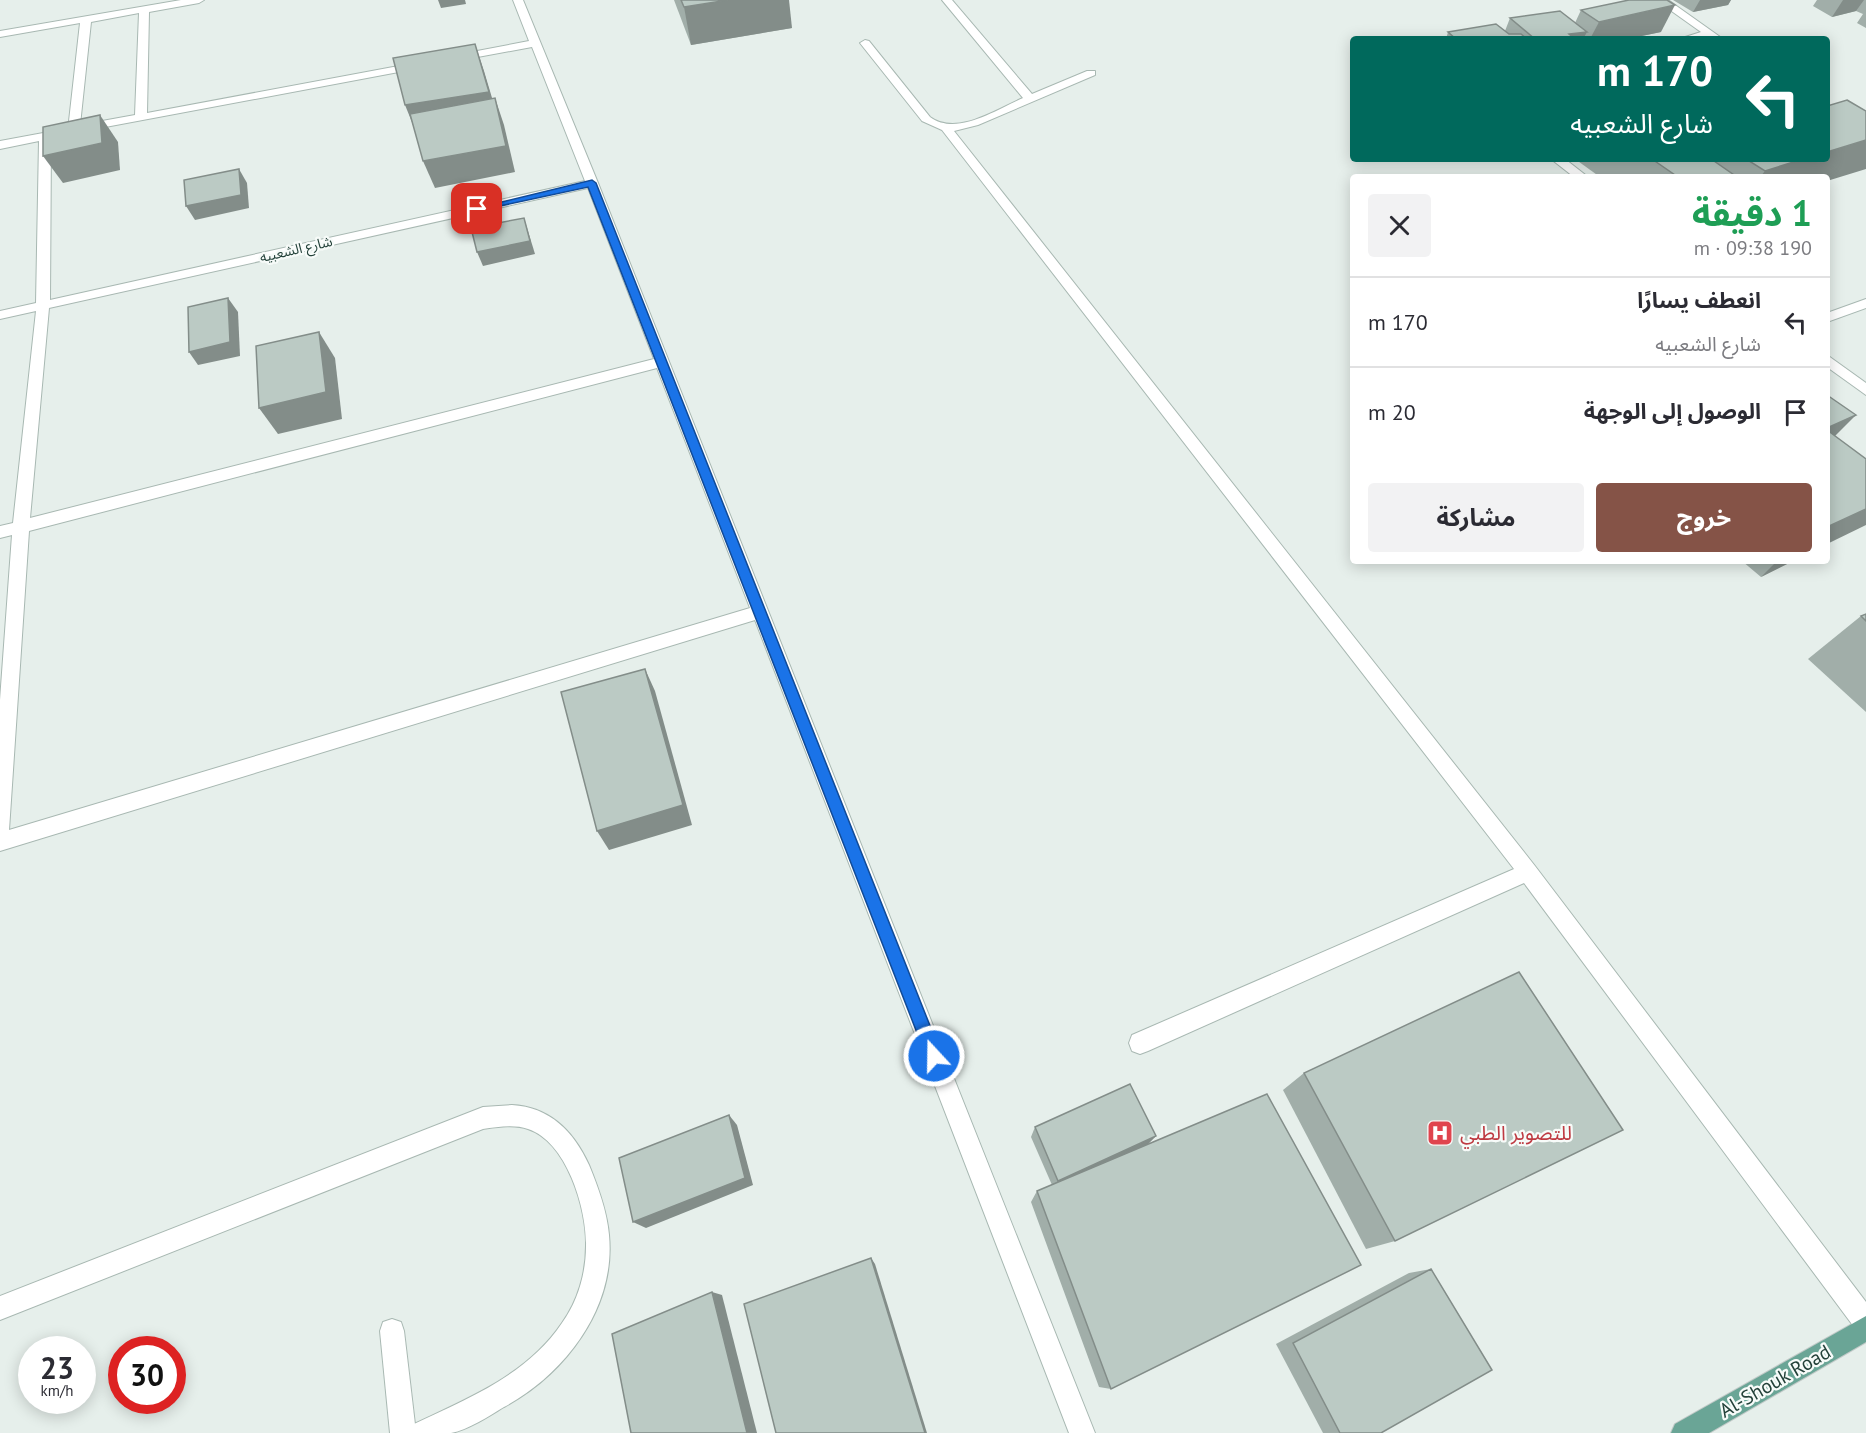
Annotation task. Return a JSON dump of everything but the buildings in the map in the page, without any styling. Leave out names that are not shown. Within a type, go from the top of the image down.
[{"type":"main road","name":"Al-Shouk Road","points":[[1684,1433],[1866,1328]]},
{"type":"street","points":[[0,34],[199,0]]},
{"type":"street","points":[[518,0],[592,183],[1082,1433]]},
{"type":"street","points":[[947,0],[1029,98]]},
{"type":"street","points":[[1661,0],[1714,36]]},
{"type":"street","points":[[141,118],[144,9]]},
{"type":"street","points":[[74,130],[86,19]]},
{"type":"street","points":[[0,144],[535,43]]},
{"type":"street","points":[[866,43],[926,119],[945,127],[964,127],[1091,73]]},
{"type":"street","points":[[945,127],[1528,872],[1866,1322]]},
{"type":"street","points":[[0,829],[21,526],[43,305],[45,136]]},
{"type":"street","points":[[1561,162],[1578,174]]},
{"type":"street","name":"شارع الشعبيه","points":[[0,315],[592,183]]},
{"type":"street","points":[[1830,317],[1866,303]]},
{"type":"street","points":[[0,532],[662,362]]},
{"type":"street","points":[[1830,362],[1866,390]]},
{"type":"street","points":[[0,842],[759,612]]},
{"type":"street","points":[[1140,1043],[1528,872]]},
{"type":"street","points":[[0,1308],[483,1118],[506,1115],[528,1118],[548,1128],[564,1142],[575,1162],[596,1216],[595,1274],[585,1303],[571,1332],[551,1358],[527,1381],[423,1433]]},
{"type":"street","points":[[392,1331],[403,1433]]},
{"type":"place","name":"للتصوير الطبي","points":[[1440,1133]]},
{"type":"route","points":[[477,209],[592,183],[934,1056]]}]
